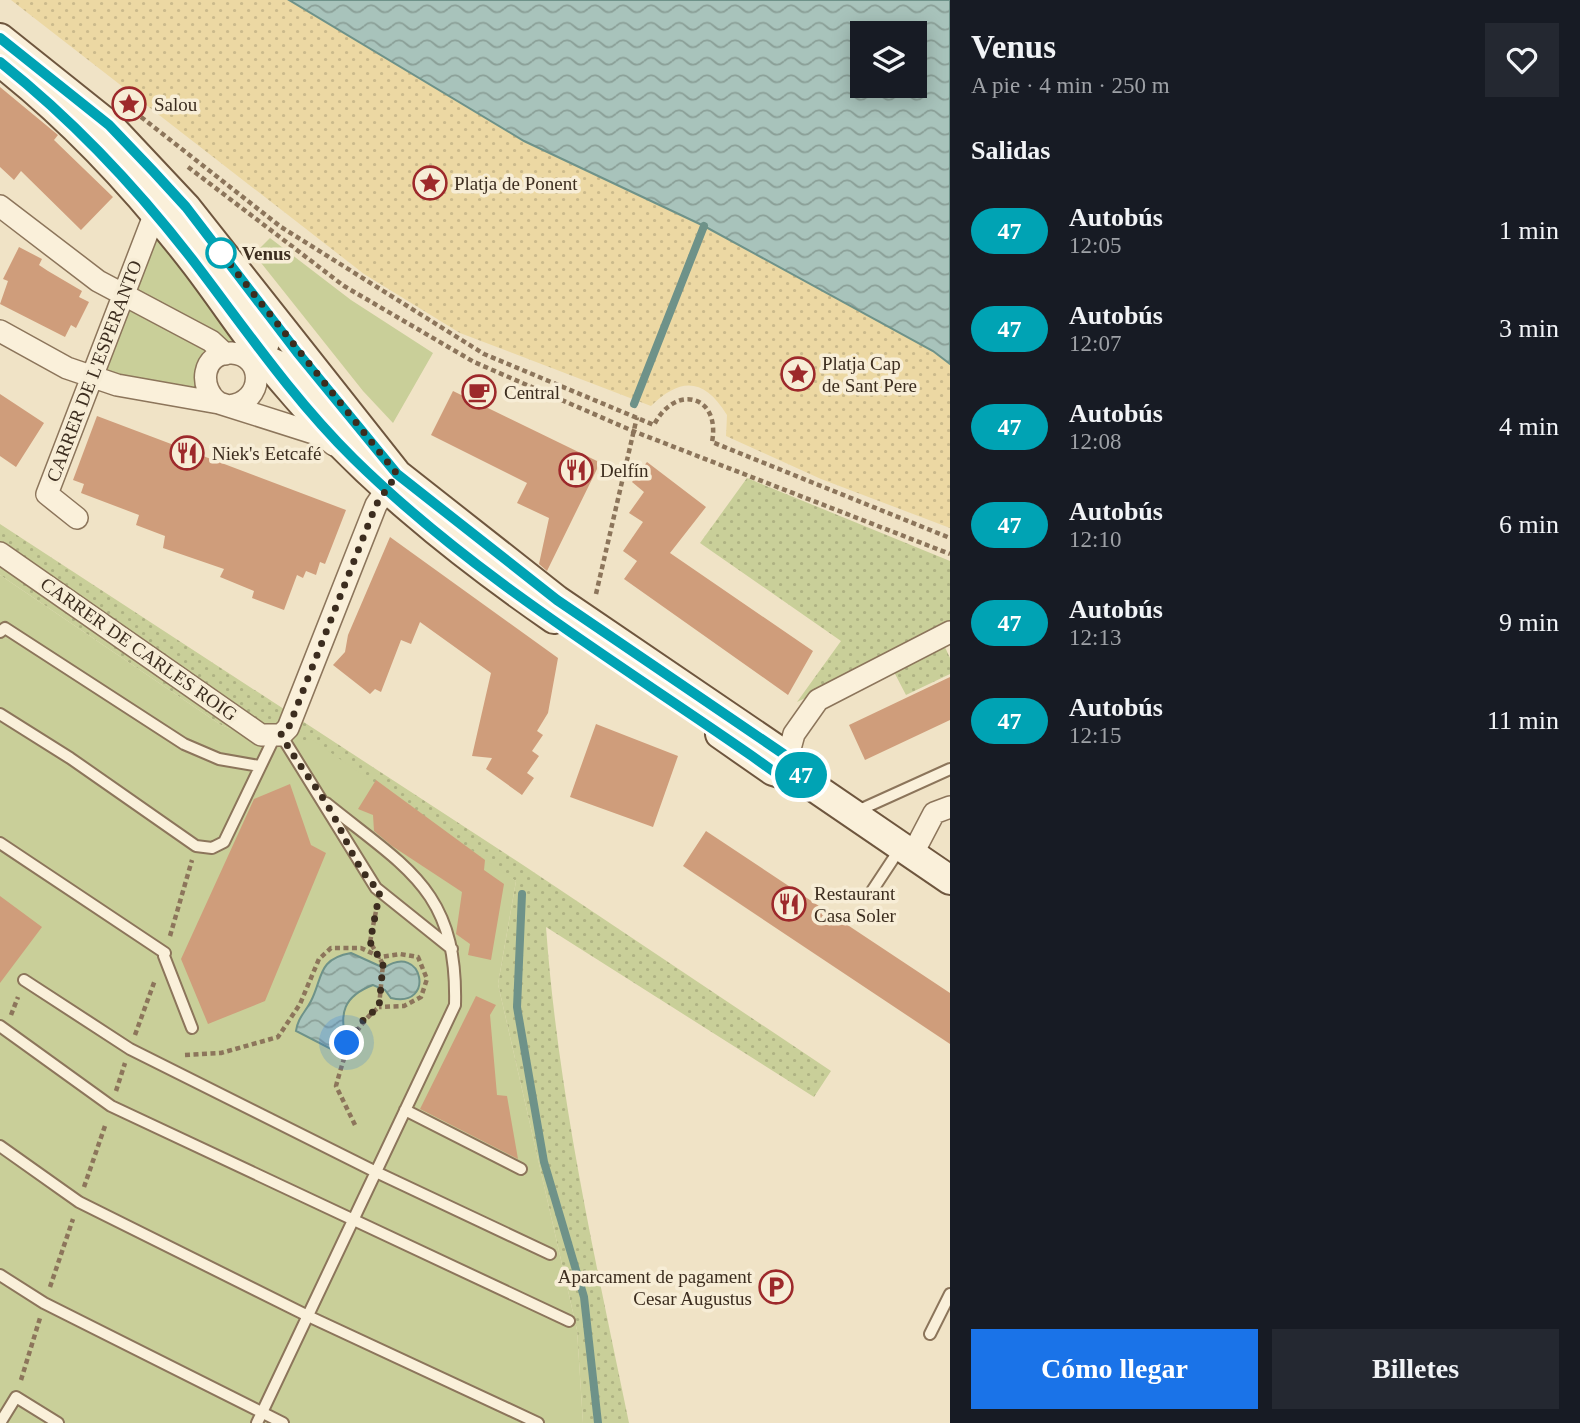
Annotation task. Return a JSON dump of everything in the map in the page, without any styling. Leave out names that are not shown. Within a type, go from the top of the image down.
[{"type":"street","points":[[0,38],[109,125],[204,231],[365,454],[389,492],[513,591],[773,771],[805,781],[950,880]]},
{"type":"street","points":[[0,62],[76,128],[155,213],[247,361],[256,387],[246,402],[224,405],[212,398],[204,381],[210,363],[247,361],[268,344],[264,331],[225,278],[204,231]]},
{"type":"street","points":[[0,206],[98,281],[282,381],[365,454]]},
{"type":"street","name":"CARRER DE L'ESPERANTO","points":[[77,518],[47,494],[155,213]]},
{"type":"street","points":[[0,331],[67,368],[117,385],[224,405],[323,436],[365,454]]},
{"type":"street","points":[[389,492],[557,600],[785,755],[805,781]]},
{"type":"street","points":[[278,735],[288,729],[389,492]]},
{"type":"street","name":"CARRER DE CARLES ROIG","points":[[0,553],[261,735],[278,735]]},
{"type":"street","points":[[791,745],[794,734],[818,700],[950,632]]},
{"type":"street","points":[[907,851],[934,813],[950,807]]},
{"type":"lane","points":[[0,632],[5,628],[184,744],[219,759],[259,766]]},
{"type":"lane","points":[[0,714],[71,758],[196,846],[212,848],[224,842],[259,766],[278,735],[326,803],[355,857],[380,891],[452,949]]},
{"type":"lane","points":[[852,813],[950,769]]},
{"type":"lane","points":[[259,1418],[455,1005],[456,964],[440,910],[415,875],[326,803]]},
{"type":"lane","points":[[0,843],[165,954],[192,1028]]},
{"type":"lane","points":[[870,894],[907,851]]},
{"type":"lane","points":[[24,980],[130,1049],[376,1172],[550,1254]]},
{"type":"lane","points":[[3,1028],[111,1106],[353,1222],[569,1321]]},
{"type":"lane","points":[[405,1110],[521,1169]]},
{"type":"lane","points":[[0,1146],[79,1202],[308,1316],[538,1423]]},
{"type":"lane","points":[[0,1275],[44,1303],[259,1418],[283,1423]]},
{"type":"lane","points":[[930,1334],[950,1294]]},
{"type":"lane","points":[[0,1423],[16,1397],[58,1423]]},
{"type":"path","points":[[132,111],[281,227],[484,354],[654,425],[669,404],[681,398],[699,402],[710,411],[715,426],[712,442],[950,538]]},
{"type":"path","points":[[181,163],[344,286],[474,362],[634,431],[950,554]]},
{"type":"path","points":[[590,623],[637,416]]},
{"type":"path","points":[[16,1397],[44,1303],[165,954],[196,846]]},
{"type":"path","points":[[379,1007],[383,964],[370,942],[380,891]]},
{"type":"path","points":[[146,1057],[221,1053],[278,1037],[300,1004],[318,960],[331,948],[361,948],[380,957],[400,954],[418,957],[427,979],[421,997],[404,1006],[379,1007],[364,1019],[347,1043],[336,1086],[355,1125]]},
{"type":"path","points":[[3,1028],[24,980]]},
{"type":"green space","points":[[155,213],[265,357],[217,357],[211,398],[93,377]]},
{"type":"green space","points":[[270,238],[351,300],[433,353],[393,423],[363,391],[254,254]]},
{"type":"green space","points":[[747,478],[950,561],[950,630],[797,702],[841,641],[700,543]]},
{"type":"green space","points":[[0,524],[523,865],[831,1071],[814,1097],[546,927],[559,1052],[569,1114],[629,1423],[583,1423],[577,1330],[498,984],[516,881],[279,747],[221,725],[0,575]]},
{"type":"green space","points":[[0,575],[221,725],[279,747],[311,739],[516,881],[498,984],[577,1330],[583,1423],[0,1423]]},
{"type":"green space","points":[[944,645],[950,658],[950,674],[906,695],[893,670]]},
{"type":"sand","name":"Platja de Ponent","points":[[11,0],[289,0],[524,141],[704,226],[933,351],[950,364],[950,528],[821,479],[726,436],[727,415],[710,394],[701,388],[682,386],[651,406],[460,333],[364,274]]},
{"type":"water","points":[[289,0],[950,0],[950,364],[933,351],[704,226],[524,141]]},
{"type":"water","points":[[351,953],[384,968],[397,962],[408,963],[419,977],[419,986],[414,994],[405,999],[391,998],[385,990],[373,985],[355,994],[344,1014],[347,1043],[335,1051],[296,1031],[327,965],[340,956]]},
{"type":"building","points":[[0,87],[58,135],[54,140],[113,197],[81,230],[21,171],[14,180],[0,167]]},
{"type":"building","points":[[19,247],[42,259],[39,265],[82,291],[79,297],[89,302],[76,328],[71,325],[65,337],[0,304],[8,281],[3,279]]},
{"type":"building","points":[[453,391],[597,461],[597,469],[547,571],[539,564],[549,518],[517,503],[527,483],[431,435]]},
{"type":"building","points":[[0,394],[44,423],[16,467],[0,456]]},
{"type":"building","points":[[97,416],[346,510],[325,564],[320,562],[316,575],[306,571],[303,578],[297,575],[284,610],[252,598],[254,591],[220,577],[224,569],[163,548],[165,536],[136,525],[139,515],[81,493],[84,484],[73,480]]},
{"type":"building","points":[[647,462],[706,507],[670,553],[813,651],[788,695],[624,579],[637,561],[623,551],[643,522],[629,513],[644,492],[632,482]]},
{"type":"building","points":[[390,537],[558,658],[548,713],[537,731],[543,735],[532,751],[539,756],[527,773],[534,778],[522,795],[486,769],[492,758],[472,756],[491,673],[420,622],[411,644],[401,640],[381,692],[375,689],[370,694],[333,665],[345,652],[348,635]]},
{"type":"building","points":[[950,677],[950,720],[865,760],[849,725]]},
{"type":"building","points":[[596,724],[678,756],[653,827],[570,797]]},
{"type":"building","points":[[376,780],[485,860],[484,870],[504,884],[491,960],[468,955],[470,944],[456,934],[462,892],[392,846],[374,831],[373,815],[358,809]]},
{"type":"building","points":[[290,784],[311,845],[326,853],[265,1001],[208,1024],[181,959],[254,799]]},
{"type":"building","points":[[706,831],[950,993],[950,1044],[683,866]]},
{"type":"building","points":[[0,896],[42,927],[0,983]]},
{"type":"building","points":[[476,996],[496,1005],[490,1015],[497,1095],[507,1096],[518,1159],[420,1109]]},
{"type":"waterway","points":[[634,404],[704,226]]},
{"type":"waterway","points":[[522,894],[517,1007],[544,1162],[584,1297],[598,1423]]},
{"type":"bus line","name":"47","points":[[0,38],[109,125],[186,207],[297,352],[397,474],[557,600],[785,755],[805,781],[773,771],[513,591],[386,490],[282,381],[194,262],[137,193],[76,128],[0,62]]},
{"type":"place","name":"Salou","points":[[129,104]]},
{"type":"place","name":"Platja de Ponent","points":[[430,183]]},
{"type":"place","name":"Venus","points":[[221,253]]},
{"type":"place","name":"Platja Cap de Sant Pere","points":[[798,374]]},
{"type":"place","name":"Central","points":[[479,392]]},
{"type":"place","name":"Niek's Eetcafé","points":[[187,453]]},
{"type":"place","name":"Delfín","points":[[576,470]]},
{"type":"place","name":"Restaurant Casa Soler","points":[[789,904]]},
{"type":"place","name":"Aparcament de pagament Cesar Augustus","points":[[776,1287]]},
{"type":"route","points":[[221,253],[218,249],[297,352],[397,474],[376,505],[288,729],[281,734],[295,761],[326,803],[355,857],[380,891],[370,942],[383,964],[379,1007],[364,1019],[347,1043]]}]
